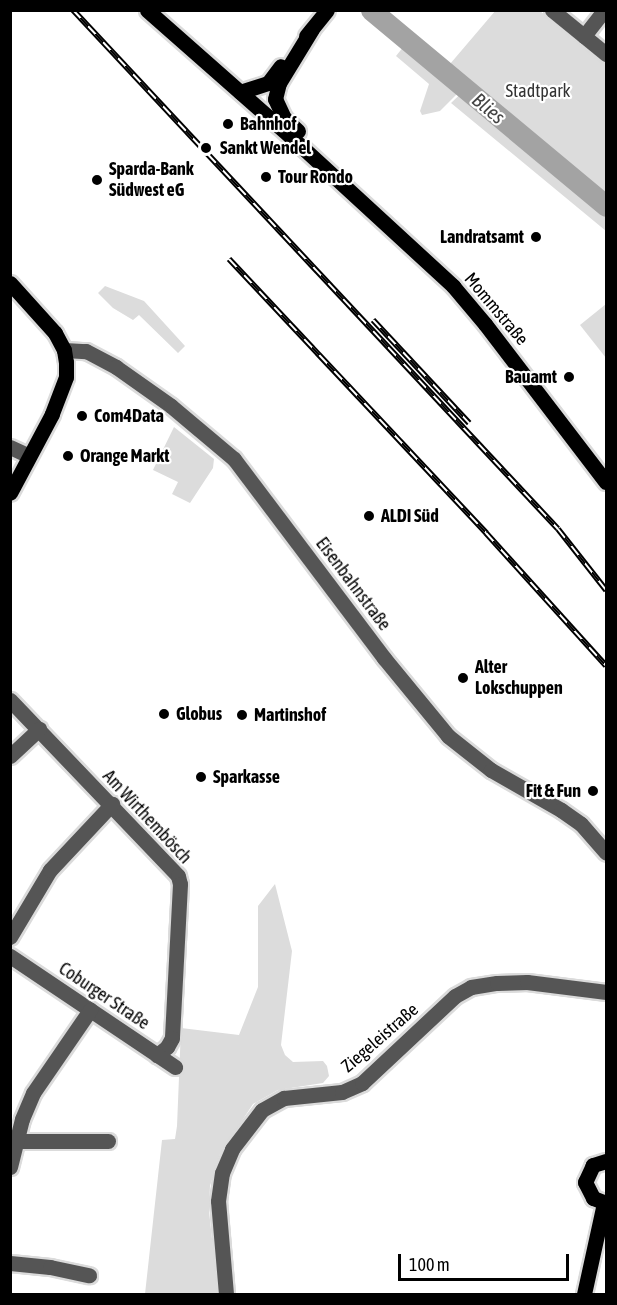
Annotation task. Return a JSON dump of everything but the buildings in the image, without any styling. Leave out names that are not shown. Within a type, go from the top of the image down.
[{"type":"main road","name":"Mommstraße","points":[[147,10],[453,286],[485,324],[606,482]]},
{"type":"main road","points":[[240,92],[268,83],[327,10]]},
{"type":"main road","points":[[312,29],[279,83],[274,99],[284,118],[321,153],[351,192]]},
{"type":"main road","points":[[10,284],[55,333],[64,350],[66,377],[52,414],[10,493]]},
{"type":"main road","points":[[584,1294],[605,1203],[592,1198],[585,1182],[593,1165],[606,1158]]},
{"type":"street","points":[[552,10],[606,54]]},
{"type":"street","points":[[584,36],[604,10]]},
{"type":"street","name":"Eisenbahnstraße","points":[[64,350],[86,351],[116,367],[171,406],[234,459],[384,658],[448,736],[491,770],[561,810],[580,824],[606,853]]},
{"type":"street","points":[[10,447],[29,456]]},
{"type":"street","name":"Am Wirthembösch","points":[[10,700],[171,866],[180,884],[172,1038],[167,1047],[157,1055]]},
{"type":"street","points":[[10,756],[39,729]]},
{"type":"street","points":[[10,937],[51,870],[112,804]]},
{"type":"street","name":"Coburger Straße","points":[[10,956],[175,1067]]},
{"type":"street","name":"Ziegeleistraße","points":[[226,1294],[218,1201],[222,1173],[232,1149],[262,1110],[284,1098],[342,1092],[362,1083],[455,996],[471,987],[527,982],[606,992]]},
{"type":"street","points":[[10,1167],[16,1141],[33,1093],[90,1010]]},
{"type":"street","points":[[16,1141],[108,1141]]},
{"type":"street","points":[[10,1263],[50,1267],[89,1275]]},
{"type":"green space","name":"Stadtpark","points":[[496,10],[540,11],[606,64],[606,231],[451,103],[472,83],[450,64]]},
{"type":"green space","points":[[408,41],[464,87],[440,111],[422,115],[420,111],[429,84],[396,56]]},
{"type":"green space","points":[[105,286],[144,301],[185,346],[178,353],[139,315],[133,320],[113,308],[98,293]]},
{"type":"green space","points":[[606,304],[606,358],[580,325]]},
{"type":"green space","points":[[174,427],[214,459],[213,468],[190,503],[172,494],[178,482],[153,470]]},
{"type":"green space","points":[[275,884],[292,951],[281,1045],[285,1055],[293,1062],[323,1061],[327,1066],[329,1076],[323,1083],[278,1090],[253,1104],[220,1154],[210,1186],[209,1211],[218,1294],[145,1294],[162,1140],[175,1139],[177,1126],[181,1028],[239,1035],[258,987],[258,906]]},
{"type":"waterway","name":"Blies","points":[[371,10],[606,206]]},
{"type":"railway","points":[[73,10],[558,529],[606,590]]},
{"type":"railway","points":[[229,259],[486,533],[606,666]]},
{"type":"railway","points":[[373,320],[469,423]]},
{"type":"place","name":"Bahnhof","points":[[228,124]]},
{"type":"place","name":"Sankt Wendel","points":[[206,148]]},
{"type":"place","name":"Tour Rondo","points":[[266,177]]},
{"type":"place","name":"Sparda-Bank Südwest eG","points":[[97,180]]},
{"type":"place","name":"Landratsamt","points":[[536,237]]},
{"type":"place","name":"Bauamt","points":[[569,377]]},
{"type":"place","name":"Com4Data","points":[[82,416]]},
{"type":"place","name":"Orange Markt","points":[[68,456]]},
{"type":"place","name":"ALDI Süd","points":[[369,516]]},
{"type":"place","name":"Alter Lokschuppen","points":[[463,678]]},
{"type":"place","name":"Globus","points":[[164,714]]},
{"type":"place","name":"Martinshof","points":[[242,715]]},
{"type":"place","name":"Sparkasse","points":[[201,777]]},
{"type":"place","name":"Fit & Fun","points":[[593,791]]}]
